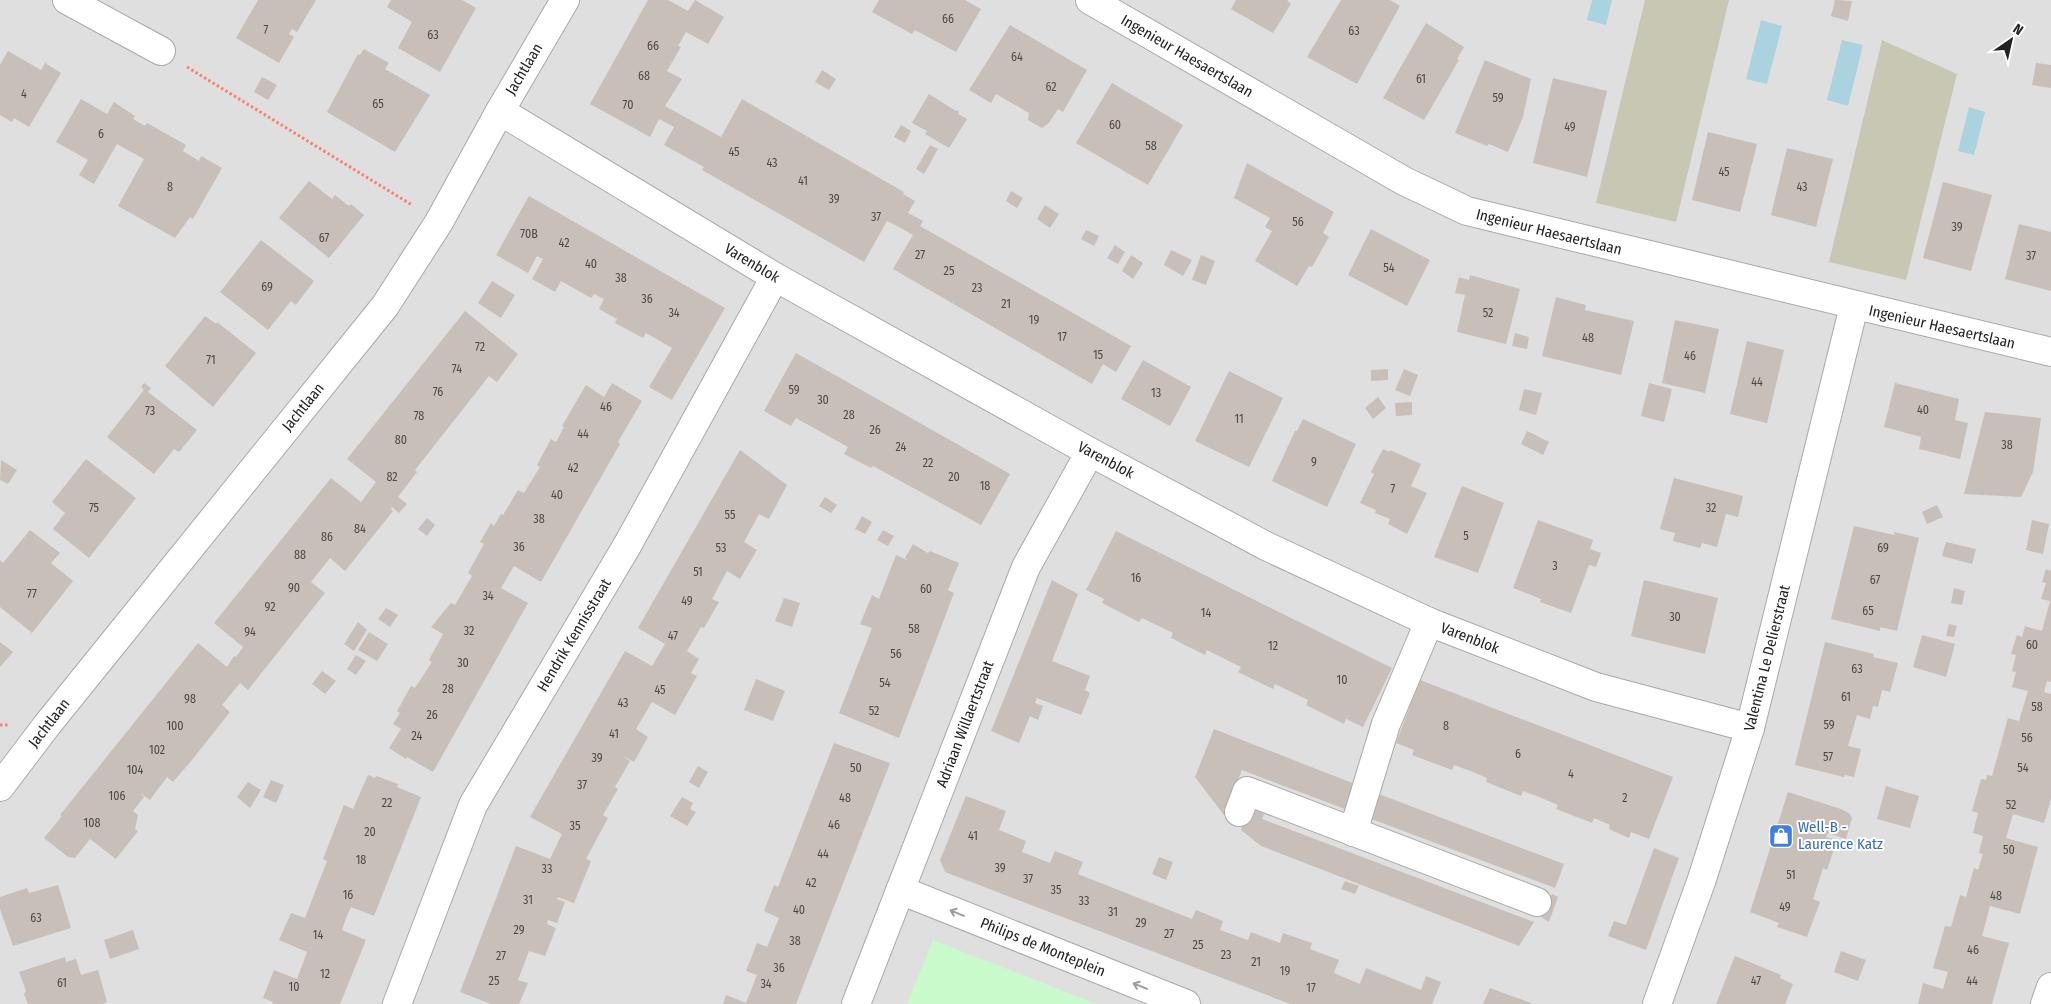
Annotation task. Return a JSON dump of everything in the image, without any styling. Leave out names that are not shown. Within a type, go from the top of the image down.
[{"type":"street","points":[[67,0],[161,52]]},
{"type":"street","name":"Jachtlaan","points":[[0,786],[46,725],[385,306],[439,222],[500,111],[565,0]]},
{"type":"street","name":"Ingenieur Haesaertslaan","points":[[1090,0],[1404,181],[1466,212],[2051,352]]},
{"type":"street","name":"Varenblok","points":[[500,111],[775,277],[1090,452],[1266,546],[1429,622],[1596,687],[1750,728]]},
{"type":"street","name":"Hendrik Kennisstraat","points":[[397,1004],[473,805],[628,544],[775,277]]},
{"type":"street","name":"Valentina Le Delierstraat","points":[[1656,1004],[1702,879],[1750,728],[1854,306]]},
{"type":"street","name":"Adriaan Willaertstraat","points":[[856,1004],[1026,567],[1090,452]]},
{"type":"street","points":[[1353,832],[1386,724],[1429,622]]},
{"type":"street","points":[[1239,812],[1246,791],[1537,902]]},
{"type":"street","name":"Philips de Monteplein","points":[[900,890],[1186,1004]]},
{"type":"street","points":[[2045,1004],[2051,987]]},
{"type":"path","points":[[161,52],[439,222]]},
{"type":"shaded area","points":[[0,0],[2051,0],[2051,1004],[0,1004]]},
{"type":"shaded area","points":[[1645,0],[1729,0],[1676,222],[1596,203]]},
{"type":"shaded area","points":[[1882,40],[1957,74],[1906,280],[1829,262]]},
{"type":"green space","points":[[933,940],[1096,1004],[907,1004]]},
{"type":"water","points":[[1592,0],[1612,0],[1606,25],[1587,20]]},
{"type":"water","points":[[1761,20],[1782,26],[1767,84],[1746,79]]},
{"type":"water","points":[[1842,40],[1863,45],[1848,106],[1827,100]]},
{"type":"water","points":[[1969,107],[1985,112],[1974,155],[1958,151]]},
{"type":"building","points":[[258,0],[316,0],[297,32],[292,29],[289,34],[294,37],[279,63],[236,38]]},
{"type":"building","points":[[391,0],[462,0],[476,8],[440,72],[398,48],[412,22],[387,7]]},
{"type":"building","points":[[648,0],[668,0],[688,11],[695,0],[724,17],[708,44],[686,32],[678,46],[681,47],[667,71],[682,79],[665,106],[721,137],[742,99],[904,192],[903,194],[915,201],[908,213],[923,221],[920,226],[1131,346],[1116,372],[1103,364],[1092,384],[893,269],[913,235],[899,227],[887,221],[864,262],[702,170],[704,167],[664,145],[674,127],[659,119],[650,137],[590,104]]},
{"type":"building","points":[[879,0],[965,0],[981,9],[956,52],[915,30],[912,34],[872,12]]},
{"type":"building","points":[[1236,0],[1287,0],[1291,4],[1273,33],[1231,9]]},
{"type":"building","points":[[1341,0],[1390,0],[1400,6],[1357,84],[1307,57]]},
{"type":"building","points":[[1835,0],[1852,1],[1848,21],[1831,16]]},
{"type":"building","points":[[1426,23],[1464,47],[1457,59],[1459,60],[1424,120],[1383,98]]},
{"type":"building","points":[[1010,25],[1087,70],[1063,112],[1058,109],[1049,123],[1042,128],[1028,120],[1029,113],[996,94],[991,103],[969,90]]},
{"type":"building","points":[[364,49],[389,63],[385,69],[430,95],[395,152],[327,112],[358,54],[360,55]]},
{"type":"building","points":[[8,51],[41,70],[45,63],[61,73],[29,127],[14,118],[12,122],[0,115],[0,65]]},
{"type":"building","points":[[1485,60],[1531,79],[1523,117],[1508,152],[1455,133]]},
{"type":"building","points":[[2036,63],[2051,65],[2051,88],[2032,85]]},
{"type":"building","points":[[822,70],[836,79],[829,90],[815,82]]},
{"type":"building","points":[[262,77],[277,85],[268,100],[254,92]]},
{"type":"building","points":[[1553,78],[1607,91],[1587,177],[1533,163]]},
{"type":"building","points":[[1112,83],[1183,125],[1148,185],[1076,143]]},
{"type":"building","points":[[929,94],[957,110],[958,114],[967,119],[949,148],[925,134],[927,131],[912,123]]},
{"type":"building","points":[[81,99],[107,114],[114,102],[135,116],[133,119],[145,126],[147,123],[186,145],[183,151],[199,161],[201,156],[222,168],[193,219],[190,217],[175,238],[118,206],[144,159],[117,144],[94,184],[79,175],[88,160],[56,142]]},
{"type":"building","points":[[901,125],[911,131],[905,143],[894,137]]},
{"type":"building","points":[[1708,132],[1757,144],[1740,212],[1692,200]]},
{"type":"building","points":[[930,145],[938,149],[924,174],[916,169]]},
{"type":"building","points":[[1787,148],[1833,159],[1816,227],[1771,215]]},
{"type":"building","points":[[1247,163],[1334,212],[1323,233],[1329,237],[1312,267],[1309,266],[1297,286],[1255,261],[1272,231],[1265,227],[1270,218],[1234,198]]},
{"type":"building","points":[[309,181],[332,199],[335,195],[349,206],[351,204],[364,215],[329,258],[279,218]]},
{"type":"building","points":[[1943,182],[1992,195],[1971,271],[1923,258]]},
{"type":"building","points":[[1011,191],[1023,198],[1017,208],[1006,201]]},
{"type":"building","points":[[529,196],[725,308],[672,400],[649,387],[672,348],[646,333],[643,338],[615,323],[617,319],[599,309],[604,299],[594,294],[591,298],[561,281],[555,292],[532,279],[543,259],[537,256],[528,273],[496,255]]},
{"type":"building","points":[[1045,205],[1059,214],[1050,228],[1037,219]]},
{"type":"building","points":[[2019,224],[2051,232],[2051,291],[2005,279]]},
{"type":"building","points":[[1371,229],[1430,260],[1407,306],[1348,275]]},
{"type":"building","points":[[1086,230],[1099,236],[1094,246],[1081,239]]},
{"type":"building","points":[[261,240],[314,281],[296,305],[291,301],[268,330],[220,292]]},
{"type":"building","points":[[1115,245],[1125,252],[1118,264],[1107,258]]},
{"type":"building","points":[[1171,250],[1192,260],[1183,276],[1164,265]]},
{"type":"building","points":[[1131,255],[1143,263],[1133,279],[1122,271]]},
{"type":"building","points":[[1201,255],[1215,261],[1206,285],[1192,280]]},
{"type":"building","points":[[1470,275],[1520,289],[1506,344],[1457,332],[1465,295],[1455,293],[1459,277],[1469,280]]},
{"type":"building","points":[[492,281],[515,295],[501,318],[478,303]]},
{"type":"building","points":[[1556,297],[1586,305],[1585,310],[1634,321],[1621,375],[1542,356]]},
{"type":"building","points":[[465,311],[518,354],[497,382],[489,376],[415,470],[417,472],[398,497],[407,504],[399,513],[392,507],[393,511],[345,571],[330,558],[311,582],[325,593],[248,690],[240,683],[222,705],[230,712],[192,760],[173,782],[167,777],[150,800],[140,793],[144,797],[133,811],[138,815],[135,829],[138,831],[116,859],[90,839],[75,858],[68,857],[44,838],[62,816],[60,815],[198,643],[227,667],[234,656],[236,657],[243,647],[214,623],[331,478],[361,502],[376,482],[347,459]]},
{"type":"building","points":[[205,316],[216,324],[217,322],[256,353],[213,407],[165,366]]},
{"type":"building","points":[[1675,320],[1719,329],[1705,393],[1662,383]]},
{"type":"building","points":[[1515,333],[1529,337],[1527,349],[1512,346]]},
{"type":"building","points":[[1747,341],[1784,350],[1767,423],[1730,414]]},
{"type":"building","points":[[796,353],[1010,474],[981,525],[873,466],[871,468],[844,454],[848,447],[796,418],[791,426],[764,411]]},
{"type":"building","points":[[1143,360],[1191,387],[1170,426],[1121,399]]},
{"type":"building","points":[[1388,369],[1388,380],[1371,381],[1371,370]]},
{"type":"building","points":[[1404,369],[1418,375],[1410,396],[1395,390]]},
{"type":"building","points":[[1229,371],[1283,398],[1249,467],[1195,441]]},
{"type":"building","points":[[144,383],[151,388],[148,392],[197,430],[179,452],[174,449],[154,474],[107,437],[144,390],[141,387]]},
{"type":"building","points":[[612,383],[642,401],[618,442],[620,444],[541,582],[514,566],[501,588],[528,603],[433,772],[407,757],[406,759],[389,748],[401,729],[393,724],[400,713],[397,711],[411,686],[415,688],[432,662],[429,660],[443,634],[431,627],[451,603],[455,605],[472,576],[468,573],[484,544],[480,542],[491,523],[494,526],[518,490],[524,493],[540,467],[537,465],[551,439],[556,442],[564,427],[562,426],[586,385],[604,397]]},
{"type":"building","points":[[1649,383],[1672,389],[1664,422],[1641,416]]},
{"type":"building","points":[[1895,383],[1959,399],[1955,420],[1968,423],[1960,459],[1919,449],[1921,437],[1884,427]]},
{"type":"building","points":[[1524,389],[1542,393],[1536,415],[1519,410]]},
{"type":"building","points":[[1378,397],[1386,408],[1373,419],[1365,408]]},
{"type":"building","points":[[1412,402],[1412,415],[1396,416],[1395,403]]},
{"type":"building","points":[[1985,412],[2041,418],[2033,472],[2021,497],[1964,494]]},
{"type":"building","points":[[1303,419],[1356,444],[1327,507],[1272,481],[1295,431],[1297,431]]},
{"type":"building","points":[[1527,431],[1549,442],[1543,455],[1521,444]]},
{"type":"building","points":[[1383,449],[1389,452],[1390,450],[1421,464],[1411,486],[1427,493],[1407,534],[1388,524],[1390,519],[1375,513],[1376,510],[1360,503],[1374,474],[1371,472]]},
{"type":"building","points":[[740,450],[787,485],[769,519],[759,514],[744,542],[757,550],[740,579],[727,571],[712,599],[719,602],[704,628],[701,627],[687,651],[699,659],[691,673],[697,676],[675,715],[652,702],[636,729],[648,737],[634,762],[621,755],[630,761],[615,787],[618,789],[603,815],[608,818],[586,859],[591,861],[574,903],[558,897],[557,899],[565,902],[557,923],[548,920],[547,924],[556,928],[545,956],[529,951],[518,980],[528,983],[519,1004],[491,1004],[460,992],[516,846],[550,859],[562,834],[530,817],[625,651],[652,666],[665,644],[638,628]]},
{"type":"building","points":[[86,459],[136,498],[89,558],[53,529],[65,513],[52,502]]},
{"type":"building","points":[[1,460],[17,470],[8,484],[0,480]]},
{"type":"building","points":[[1674,478],[1743,496],[1738,517],[1726,514],[1717,547],[1702,543],[1700,548],[1673,541],[1675,533],[1660,529]]},
{"type":"building","points":[[1462,486],[1504,503],[1478,573],[1434,557]]},
{"type":"building","points":[[825,497],[837,505],[831,513],[819,506]]},
{"type":"building","points":[[1937,505],[1943,517],[1927,524],[1922,512]]},
{"type":"building","points":[[862,516],[872,522],[865,534],[855,529]]},
{"type":"building","points":[[427,518],[435,525],[427,536],[418,529]]},
{"type":"building","points":[[1538,520],[1593,540],[1590,549],[1601,553],[1596,567],[1589,565],[1571,613],[1540,602],[1541,599],[1513,588]]},
{"type":"building","points":[[2032,520],[2049,524],[2043,554],[2026,550]]},
{"type":"building","points":[[1854,526],[1894,535],[1895,532],[1919,538],[1897,631],[1880,627],[1880,631],[1831,619]]},
{"type":"building","points":[[30,530],[60,553],[51,563],[73,581],[32,633],[0,607],[0,560],[3,563]]},
{"type":"building","points":[[883,530],[894,536],[888,546],[877,540]]},
{"type":"building","points":[[1116,531],[1392,668],[1363,727],[1346,719],[1344,724],[1306,705],[1308,700],[1275,684],[1273,689],[1238,672],[1241,667],[1207,650],[1205,655],[1171,638],[1173,633],[1142,618],[1139,622],[1102,603],[1104,599],[1086,590]]},
{"type":"building","points":[[1946,542],[1976,549],[1972,564],[1942,556]]},
{"type":"building","points":[[913,544],[928,553],[930,551],[959,563],[948,590],[954,593],[899,738],[839,713],[872,628],[860,624],[872,595],[879,599],[896,555],[909,561],[905,558]]},
{"type":"building","points":[[2046,569],[2051,571],[2051,682],[2047,681],[2044,692],[2051,694],[2051,799],[2044,823],[2013,814],[2006,838],[2038,847],[2020,914],[1990,906],[1982,936],[2009,943],[1992,1004],[1918,1004],[1923,983],[1943,989],[1948,972],[1933,968],[1945,926],[1951,927],[1960,895],[1966,897],[1974,868],[1978,870],[1983,854],[1979,853],[1983,836],[1973,833],[1978,813],[1972,811],[1981,779],[1986,780],[1987,775],[1992,776],[2008,718],[2019,721],[2028,691],[2012,687],[2016,672],[2012,671],[2016,655],[2011,654],[2017,635],[2022,637],[2025,626],[2042,631],[2050,601],[2041,599],[2046,583],[2042,582]]},
{"type":"building","points":[[1052,580],[1078,594],[1052,661],[1090,676],[1085,690],[1090,693],[1081,715],[1037,698],[1035,703],[1043,706],[1038,720],[1030,716],[1019,743],[991,731]]},
{"type":"building","points":[[1644,580],[1718,598],[1705,654],[1631,636]]},
{"type":"building","points":[[1954,588],[1965,591],[1962,605],[1951,603]]},
{"type":"building","points":[[784,598],[800,603],[792,627],[775,621]]},
{"type":"building","points":[[386,608],[398,615],[390,627],[378,619]]},
{"type":"building","points":[[358,622],[367,630],[354,651],[344,644]]},
{"type":"building","points":[[1949,624],[1957,626],[1954,637],[1946,636]]},
{"type":"building","points":[[369,632],[388,644],[377,661],[358,650]]},
{"type":"building","points":[[1922,635],[1955,644],[1946,677],[1913,667]]},
{"type":"building","points":[[0,642],[13,652],[0,667]]},
{"type":"building","points":[[1825,642],[1874,654],[1873,657],[1898,663],[1890,692],[1882,690],[1878,707],[1873,706],[1870,719],[1857,715],[1848,746],[1861,749],[1854,777],[1845,775],[1844,777],[1795,765]]},
{"type":"building","points":[[356,655],[366,661],[356,675],[347,669]]},
{"type":"building","points":[[322,671],[336,681],[325,694],[312,684]]},
{"type":"building","points":[[756,679],[785,691],[773,721],[744,710]]},
{"type":"building","points":[[1420,680],[1673,777],[1649,839],[1631,832],[1629,838],[1609,829],[1610,825],[1594,818],[1592,823],[1556,809],[1558,805],[1539,797],[1523,791],[1521,796],[1486,782],[1487,778],[1473,772],[1454,765],[1452,770],[1412,755],[1414,750],[1396,743]]},
{"type":"building","points":[[1214,729],[1360,786],[1350,811],[1242,770],[1224,815],[1195,777]]},
{"type":"building","points":[[834,743],[890,763],[796,1004],[723,1004],[726,995],[746,1003],[757,975],[746,971],[757,943],[767,947],[779,918],[764,911],[774,885],[778,887]]},
{"type":"building","points":[[698,766],[708,772],[699,788],[689,782]]},
{"type":"building","points":[[368,775],[398,784],[397,787],[421,797],[374,916],[351,907],[346,918],[342,930],[366,940],[340,1004],[272,1004],[273,1002],[263,998],[274,970],[297,979],[307,952],[279,940],[291,913],[305,918],[327,861],[323,859],[344,805],[353,809]]},
{"type":"building","points":[[271,780],[284,785],[276,803],[263,797]]},
{"type":"building","points":[[248,782],[261,790],[250,808],[237,797]]},
{"type":"building","points":[[1886,786],[1919,796],[1910,828],[1877,819]]},
{"type":"building","points":[[1788,792],[1841,809],[1849,813],[1852,818],[1846,839],[1828,833],[1826,837],[1837,840],[1827,870],[1823,868],[1813,899],[1820,902],[1807,937],[1777,927],[1779,923],[1750,912]]},
{"type":"building","points":[[1376,793],[1564,864],[1555,888],[1366,817]]},
{"type":"building","points":[[966,796],[1006,811],[999,830],[1026,841],[1022,852],[1050,863],[1055,851],[1083,862],[1078,874],[1192,919],[1196,910],[1223,921],[1220,930],[1248,940],[1251,932],[1280,943],[1283,933],[1312,943],[1310,949],[1339,960],[1334,973],[1360,984],[1366,968],[1421,990],[1426,976],[1441,982],[1432,1004],[1290,1004],[945,872],[940,860]]},
{"type":"building","points":[[682,797],[693,803],[690,809],[696,812],[687,826],[670,816]]},
{"type":"building","points":[[1250,808],[1264,814],[1262,819],[1534,922],[1519,946],[1261,846],[1241,830]]},
{"type":"building","points":[[1654,848],[1679,858],[1646,950],[1608,936],[1614,921],[1626,925]]},
{"type":"building","points":[[1159,857],[1173,862],[1166,880],[1152,874]]},
{"type":"building","points":[[1345,881],[1359,886],[1355,894],[1341,889]]},
{"type":"building","points":[[58,885],[71,928],[13,946],[0,909],[0,897],[27,888],[29,893]]},
{"type":"building","points":[[1552,894],[1558,897],[1549,922],[1538,915]]},
{"type":"building","points":[[133,930],[139,949],[110,959],[104,940]]},
{"type":"building","points":[[1841,951],[1866,960],[1858,981],[1834,972]]},
{"type":"building","points":[[1735,956],[1781,975],[1780,978],[1793,984],[1785,1004],[1716,1004]]},
{"type":"building","points":[[65,957],[66,962],[76,959],[81,975],[98,970],[107,1002],[103,1004],[28,1004],[24,994],[26,991],[19,972]]},
{"type":"building","points":[[1490,988],[1520,999],[1533,1004],[1483,1004]]},
{"type":"place","name":"Well-B - Laurence Katz","points":[[1781,836]]}]
